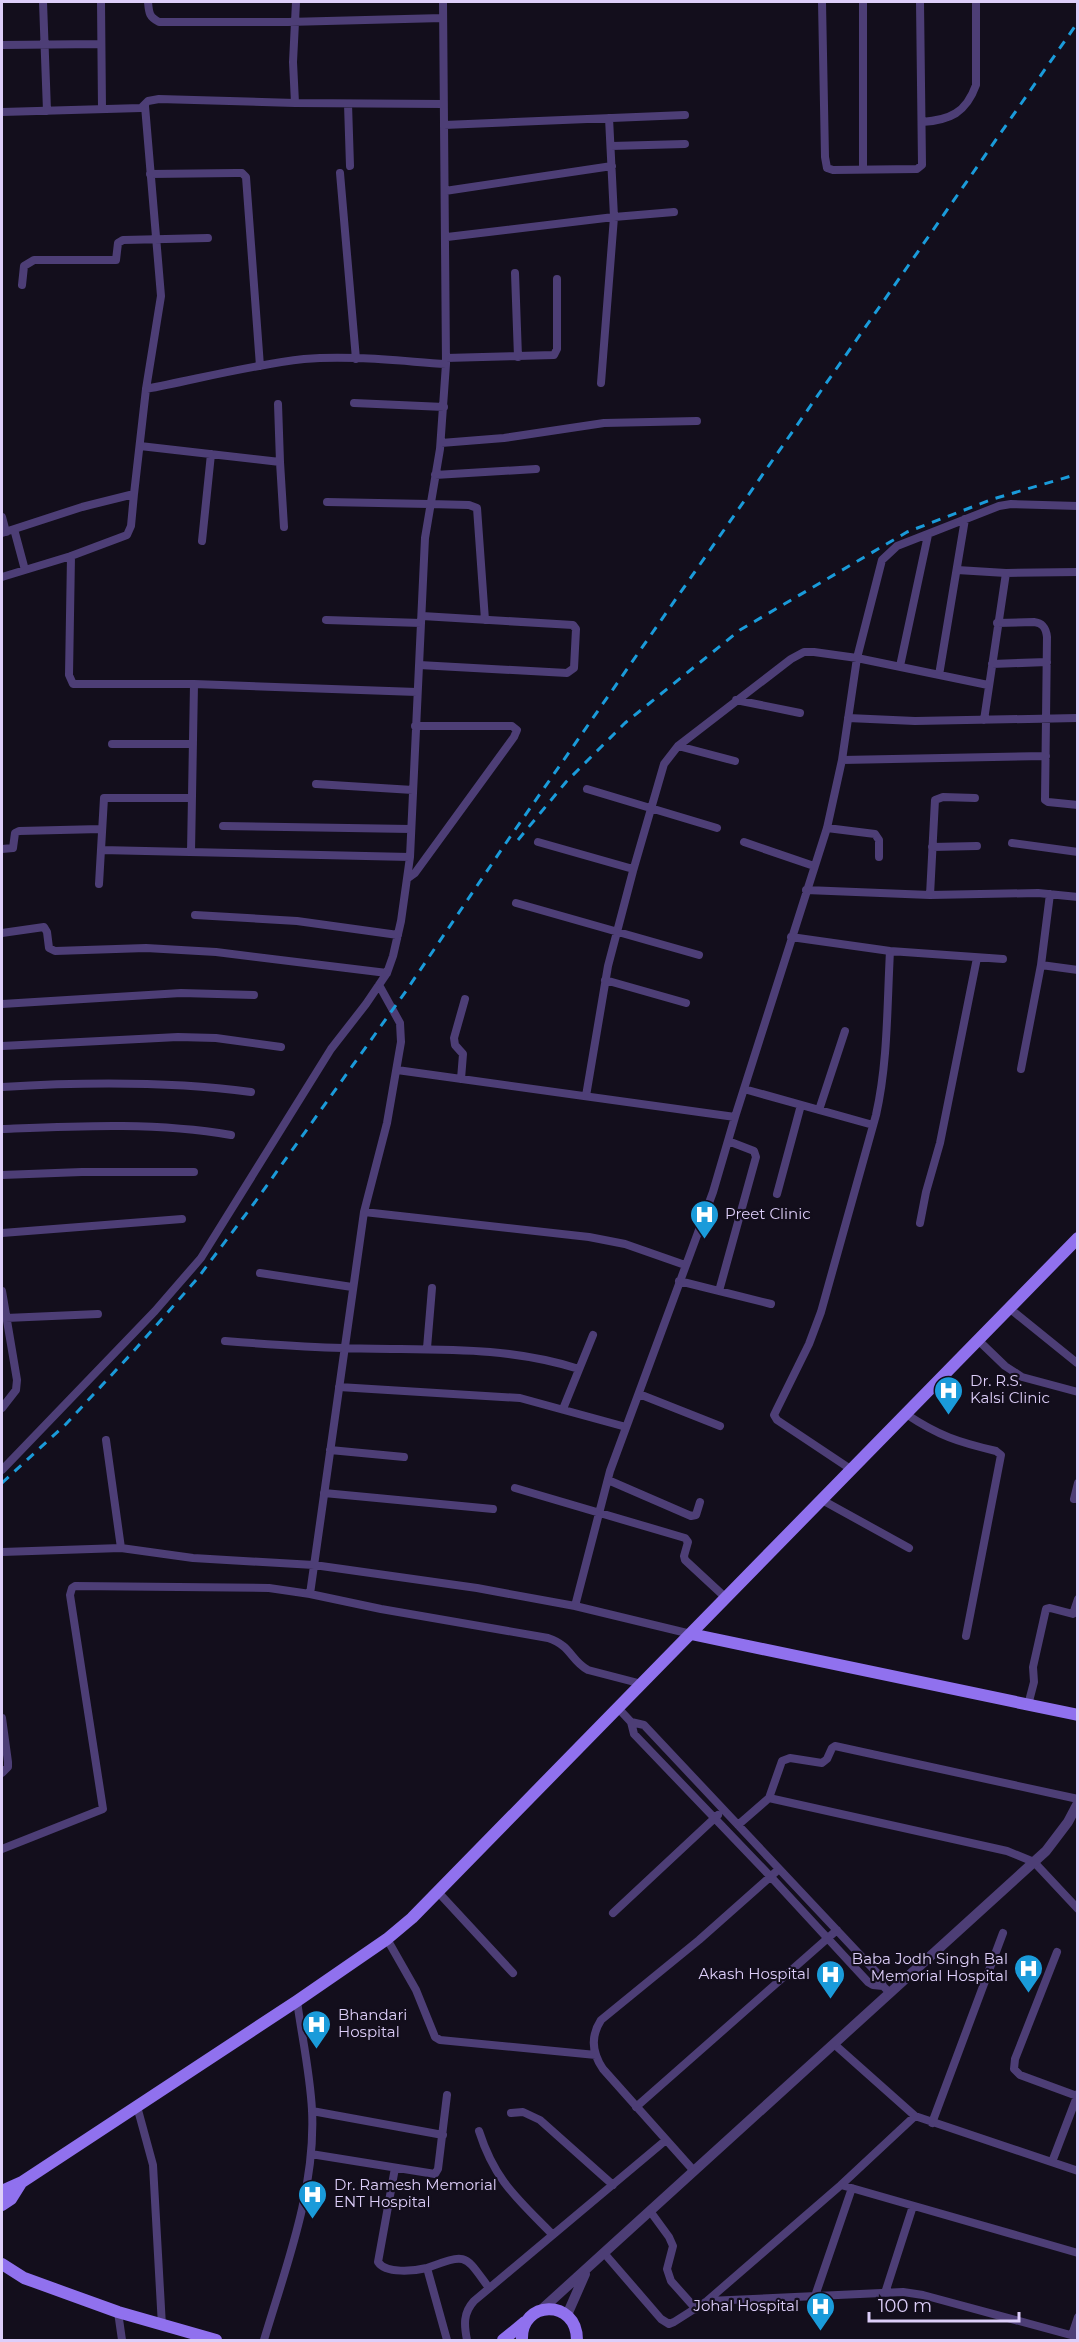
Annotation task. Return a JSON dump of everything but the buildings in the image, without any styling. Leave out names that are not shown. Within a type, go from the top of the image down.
[{"type":"main road","points":[[2,2192],[22,2182],[297,2001],[387,1939],[412,1918],[1077,1238]]},
{"type":"main road","points":[[692,1634],[1077,1715]]},
{"type":"main road","points":[[2,2205],[11,2199],[22,2182]]},
{"type":"main road","points":[[2,2264],[24,2278],[118,2312],[216,2340]]},
{"type":"main road","points":[[503,2340],[541,2310],[557,2310],[570,2318],[577,2332],[577,2340]]},
{"type":"main road","points":[[522,2340],[522,2329],[526,2321]]},
{"type":"street","points":[[42,2],[47,111]]},
{"type":"street","points":[[100,2],[102,109]]},
{"type":"street","points":[[148,2],[149,15],[159,22],[296,22],[443,18]]},
{"type":"street","points":[[295,103],[293,62],[296,2]]},
{"type":"street","points":[[2,1470],[155,1311],[201,1258],[331,1049],[387,973],[398,935],[408,878],[424,548],[429,504],[441,443],[444,407],[447,237],[443,2]]},
{"type":"street","points":[[822,2],[825,164],[827,168],[833,170],[917,169],[920,167],[923,158],[920,2]]},
{"type":"street","points":[[863,2],[863,169]]},
{"type":"street","points":[[922,122],[952,117],[974,92],[976,85],[975,2]]},
{"type":"street","points":[[2,45],[100,44]]},
{"type":"street","points":[[2,577],[71,556],[127,535],[131,526],[146,389],[161,296],[145,106],[148,101],[159,99],[443,104]]},
{"type":"street","points":[[348,104],[350,166]]},
{"type":"street","points":[[2,112],[141,108],[145,106]]},
{"type":"street","points":[[444,124],[685,115]]},
{"type":"street","points":[[601,383],[614,217],[609,118]]},
{"type":"street","points":[[610,146],[685,144]]},
{"type":"street","points":[[445,190],[612,166]]},
{"type":"street","points":[[150,174],[236,172],[246,177],[260,366]]},
{"type":"street","points":[[340,173],[356,359]]},
{"type":"street","points":[[447,237],[674,212]]},
{"type":"street","points":[[22,285],[22,272],[28,262],[34,260],[116,260],[120,241],[208,238]]},
{"type":"street","points":[[515,273],[518,357]]},
{"type":"street","points":[[146,389],[306,359],[446,361],[550,357],[556,352],[557,279]]},
{"type":"street","points":[[278,404],[284,527]]},
{"type":"street","points":[[354,404],[444,407]]},
{"type":"street","points":[[441,443],[504,438],[604,423],[697,421]]},
{"type":"street","points":[[140,446],[280,462]]},
{"type":"street","points":[[202,541],[211,454]]},
{"type":"street","points":[[435,475],[536,469]]},
{"type":"street","points":[[7,532],[82,507],[134,494]]},
{"type":"street","points":[[327,502],[469,505],[477,508],[485,620]]},
{"type":"street","points":[[575,1606],[608,1480],[713,1192],[827,828],[842,760],[857,658],[882,560],[897,546],[1005,504],[1077,506]]},
{"type":"street","points":[[2,517],[26,570]]},
{"type":"street","points":[[939,675],[965,519]]},
{"type":"street","points":[[900,666],[928,535]]},
{"type":"street","points":[[71,556],[68,670],[73,684],[194,684],[417,692]]},
{"type":"street","points":[[957,570],[1006,573],[1077,572]]},
{"type":"street","points":[[984,720],[1006,573]]},
{"type":"street","points":[[326,620],[485,620],[573,625],[576,629],[573,671],[567,673],[419,665]]},
{"type":"street","points":[[998,623],[1034,622],[1042,625],[1046,633],[1046,801],[1077,805]]},
{"type":"street","points":[[586,1096],[605,980],[616,933],[664,764],[678,746],[790,659],[804,652],[857,658],[988,685]]},
{"type":"street","points":[[992,664],[1047,662]]},
{"type":"street","points":[[191,852],[194,684]]},
{"type":"street","points":[[736,700],[800,713]]},
{"type":"street","points":[[848,718],[915,721],[1077,718]]},
{"type":"street","points":[[408,878],[416,873],[517,730],[512,726],[415,726]]},
{"type":"street","points":[[112,744],[193,744]]},
{"type":"street","points":[[678,746],[735,761]]},
{"type":"street","points":[[842,760],[1046,756]]},
{"type":"street","points":[[316,784],[413,790]]},
{"type":"street","points":[[586,789],[717,828]]},
{"type":"street","points":[[930,896],[935,800],[943,797],[975,798]]},
{"type":"street","points":[[99,884],[104,798],[192,798]]},
{"type":"street","points":[[223,826],[411,829]]},
{"type":"street","points":[[827,828],[875,834],[879,840],[879,857]]},
{"type":"street","points":[[2,849],[13,848],[15,833],[19,831],[101,829]]},
{"type":"street","points":[[538,842],[633,869]]},
{"type":"street","points":[[744,842],[814,866]]},
{"type":"street","points":[[1012,843],[1077,852]]},
{"type":"street","points":[[932,848],[976,846]]},
{"type":"street","points":[[101,850],[410,856]]},
{"type":"street","points":[[806,890],[930,896],[1050,894],[1077,897]]},
{"type":"street","points":[[1021,1069],[1041,965],[1050,894]]},
{"type":"street","points":[[516,903],[699,955]]},
{"type":"street","points":[[195,915],[297,921],[398,935]]},
{"type":"street","points":[[2,933],[44,927],[49,948],[55,951],[146,948],[216,952],[387,973]]},
{"type":"street","points":[[791,937],[890,951],[1003,959]]},
{"type":"street","points":[[852,1470],[777,1420],[774,1415],[809,1344],[821,1312],[873,1125],[882,1087],[890,951]]},
{"type":"street","points":[[920,1223],[940,1143],[978,958]]},
{"type":"street","points":[[1041,965],[1077,969]]},
{"type":"street","points":[[605,980],[686,1003]]},
{"type":"street","points":[[310,1594],[364,1212],[387,1123],[402,1030],[379,985]]},
{"type":"street","points":[[2,1004],[181,993],[254,995]]},
{"type":"street","points":[[461,1079],[463,1054],[455,1045],[454,1038],[465,999]]},
{"type":"street","points":[[819,1110],[845,1031]]},
{"type":"street","points":[[2,1046],[178,1037],[216,1038],[281,1047]]},
{"type":"street","points":[[397,1070],[735,1116]]},
{"type":"street","points":[[2,1087],[69,1083],[161,1083],[210,1086],[251,1092]]},
{"type":"street","points":[[744,1089],[873,1125]]},
{"type":"street","points":[[777,1194],[801,1105]]},
{"type":"street","points":[[2,1129],[143,1126],[193,1129],[231,1135]]},
{"type":"street","points":[[719,1291],[756,1156],[754,1151],[728,1141]]},
{"type":"street","points":[[2,1175],[194,1172]]},
{"type":"street","points":[[364,1212],[589,1237],[625,1244],[685,1265]]},
{"type":"street","points":[[2,1233],[182,1219]]},
{"type":"street","points":[[260,1273],[352,1287]]},
{"type":"street","points":[[679,1281],[771,1304]]},
{"type":"street","points":[[427,1348],[432,1288]]},
{"type":"street","points":[[2,1292],[17,1380],[16,1390],[2,1408]]},
{"type":"street","points":[[1009,1308],[1077,1364]]},
{"type":"street","points":[[6,1318],[98,1314]]},
{"type":"street","points":[[563,1409],[593,1335]]},
{"type":"street","points":[[978,1340],[1012,1372],[1022,1377],[1077,1392]]},
{"type":"street","points":[[225,1341],[344,1348],[455,1348],[527,1356],[579,1369]]},
{"type":"street","points":[[2,1356],[12,1351]]},
{"type":"street","points":[[339,1387],[520,1398],[626,1427]]},
{"type":"street","points":[[639,1394],[720,1426]]},
{"type":"street","points":[[906,1414],[942,1436],[996,1451],[1001,1455],[966,1635]]},
{"type":"street","points":[[106,1440],[121,1548]]},
{"type":"street","points":[[330,1450],[404,1457]]},
{"type":"street","points":[[608,1480],[692,1516],[696,1515],[700,1502]]},
{"type":"street","points":[[1074,1499],[1077,1484]]},
{"type":"street","points":[[515,1488],[685,1538],[688,1542],[685,1560],[726,1598]]},
{"type":"street","points":[[324,1493],[493,1509]]},
{"type":"street","points":[[822,1500],[909,1548]]},
{"type":"street","points":[[2,1552],[121,1548],[193,1558],[314,1565],[477,1588],[575,1606],[692,1634]]},
{"type":"street","points":[[2,1849],[103,1809],[70,1595],[72,1588],[79,1585],[222,1586],[269,1588],[310,1594],[381,1609],[548,1638],[566,1647],[580,1666],[588,1670],[642,1684]]},
{"type":"street","points":[[1028,1705],[1034,1682],[1032,1667],[1046,1609],[1073,1614],[1077,1599]]},
{"type":"street","points":[[618,1708],[631,1722],[634,1734],[771,1877],[868,1983],[886,1990]]},
{"type":"street","points":[[2,1718],[8,1767],[2,1773]]},
{"type":"street","points":[[631,1722],[644,1725],[878,1974],[886,1990]]},
{"type":"street","points":[[541,2310],[834,2044],[886,1990],[1046,1851],[1068,1822],[1077,1801],[835,1746],[822,1763],[790,1758],[782,1761],[770,1798],[738,1826]]},
{"type":"street","points":[[770,1798],[1007,1851],[1034,1862],[1077,1909]]},
{"type":"street","points":[[613,1913],[724,1810]]},
{"type":"street","points":[[694,2171],[603,2069],[596,2055],[593,2037],[600,2020],[699,1940],[779,1869]]},
{"type":"street","points":[[438,1892],[513,1973]]},
{"type":"street","points":[[636,2106],[837,1930]]},
{"type":"street","points":[[932,2123],[1003,1932]]},
{"type":"street","points":[[387,1939],[416,1990],[432,2032],[440,2040],[596,2055]]},
{"type":"street","points":[[1052,2162],[1077,2095],[1020,2075],[1014,2068],[1015,2059],[1057,1952]]},
{"type":"street","points":[[264,2340],[305,2195],[311,2154],[312,2111],[297,2001]]},
{"type":"street","points":[[834,2044],[915,2116],[1077,2171]]},
{"type":"street","points":[[311,2154],[435,2174],[438,2169],[447,2095]]},
{"type":"street","points":[[138,2110],[153,2165],[162,2326]]},
{"type":"street","points":[[312,2111],[443,2135]]},
{"type":"street","points":[[512,2113],[523,2112],[540,2120],[613,2184]]},
{"type":"street","points":[[604,2253],[665,2323],[674,2322],[707,2301],[915,2116]]},
{"type":"street","points":[[479,2131],[496,2174],[553,2235]]},
{"type":"street","points":[[467,2340],[464,2329],[467,2308],[666,2140]]},
{"type":"street","points":[[395,2168],[378,2262],[383,2267],[405,2270],[427,2268],[455,2258],[464,2258],[470,2262],[489,2288]]},
{"type":"street","points":[[840,2185],[1077,2253]]},
{"type":"street","points":[[815,2296],[852,2188]]},
{"type":"street","points":[[885,2293],[913,2206]]},
{"type":"street","points":[[650,2211],[673,2246],[667,2269],[671,2281],[696,2309]]},
{"type":"street","points":[[427,2268],[447,2340]]},
{"type":"street","points":[[570,2318],[567,2314],[588,2268]]},
{"type":"street","points":[[707,2301],[885,2293],[923,2295],[1075,2336],[1077,2318]]},
{"type":"street","points":[[118,2312],[122,2340]]},
{"type":"railway","points":[[2,1483],[66,1424],[131,1354],[197,1279],[255,1202],[406,991],[510,837],[1078,22]]},
{"type":"railway","points":[[518,840],[566,782],[625,723],[740,630],[907,532],[993,499],[1078,474]]},
{"type":"place","name":"Preet Clinic","points":[[704,1240]]},
{"type":"place","name":"Dr. R.S. Kalsi Clinic","points":[[949,1416]]},
{"type":"place","name":"Baba Jodh Singh Bal Memorial Hospital","points":[[1029,1994]]},
{"type":"place","name":"Akash Hospital","points":[[831,2000]]},
{"type":"place","name":"Bhandari Hospital","points":[[317,2050]]},
{"type":"place","name":"Dr. Ramesh Memorial ENT Hospital","points":[[313,2220]]},
{"type":"place","name":"Johal Hospital","points":[[820,2332]]}]
